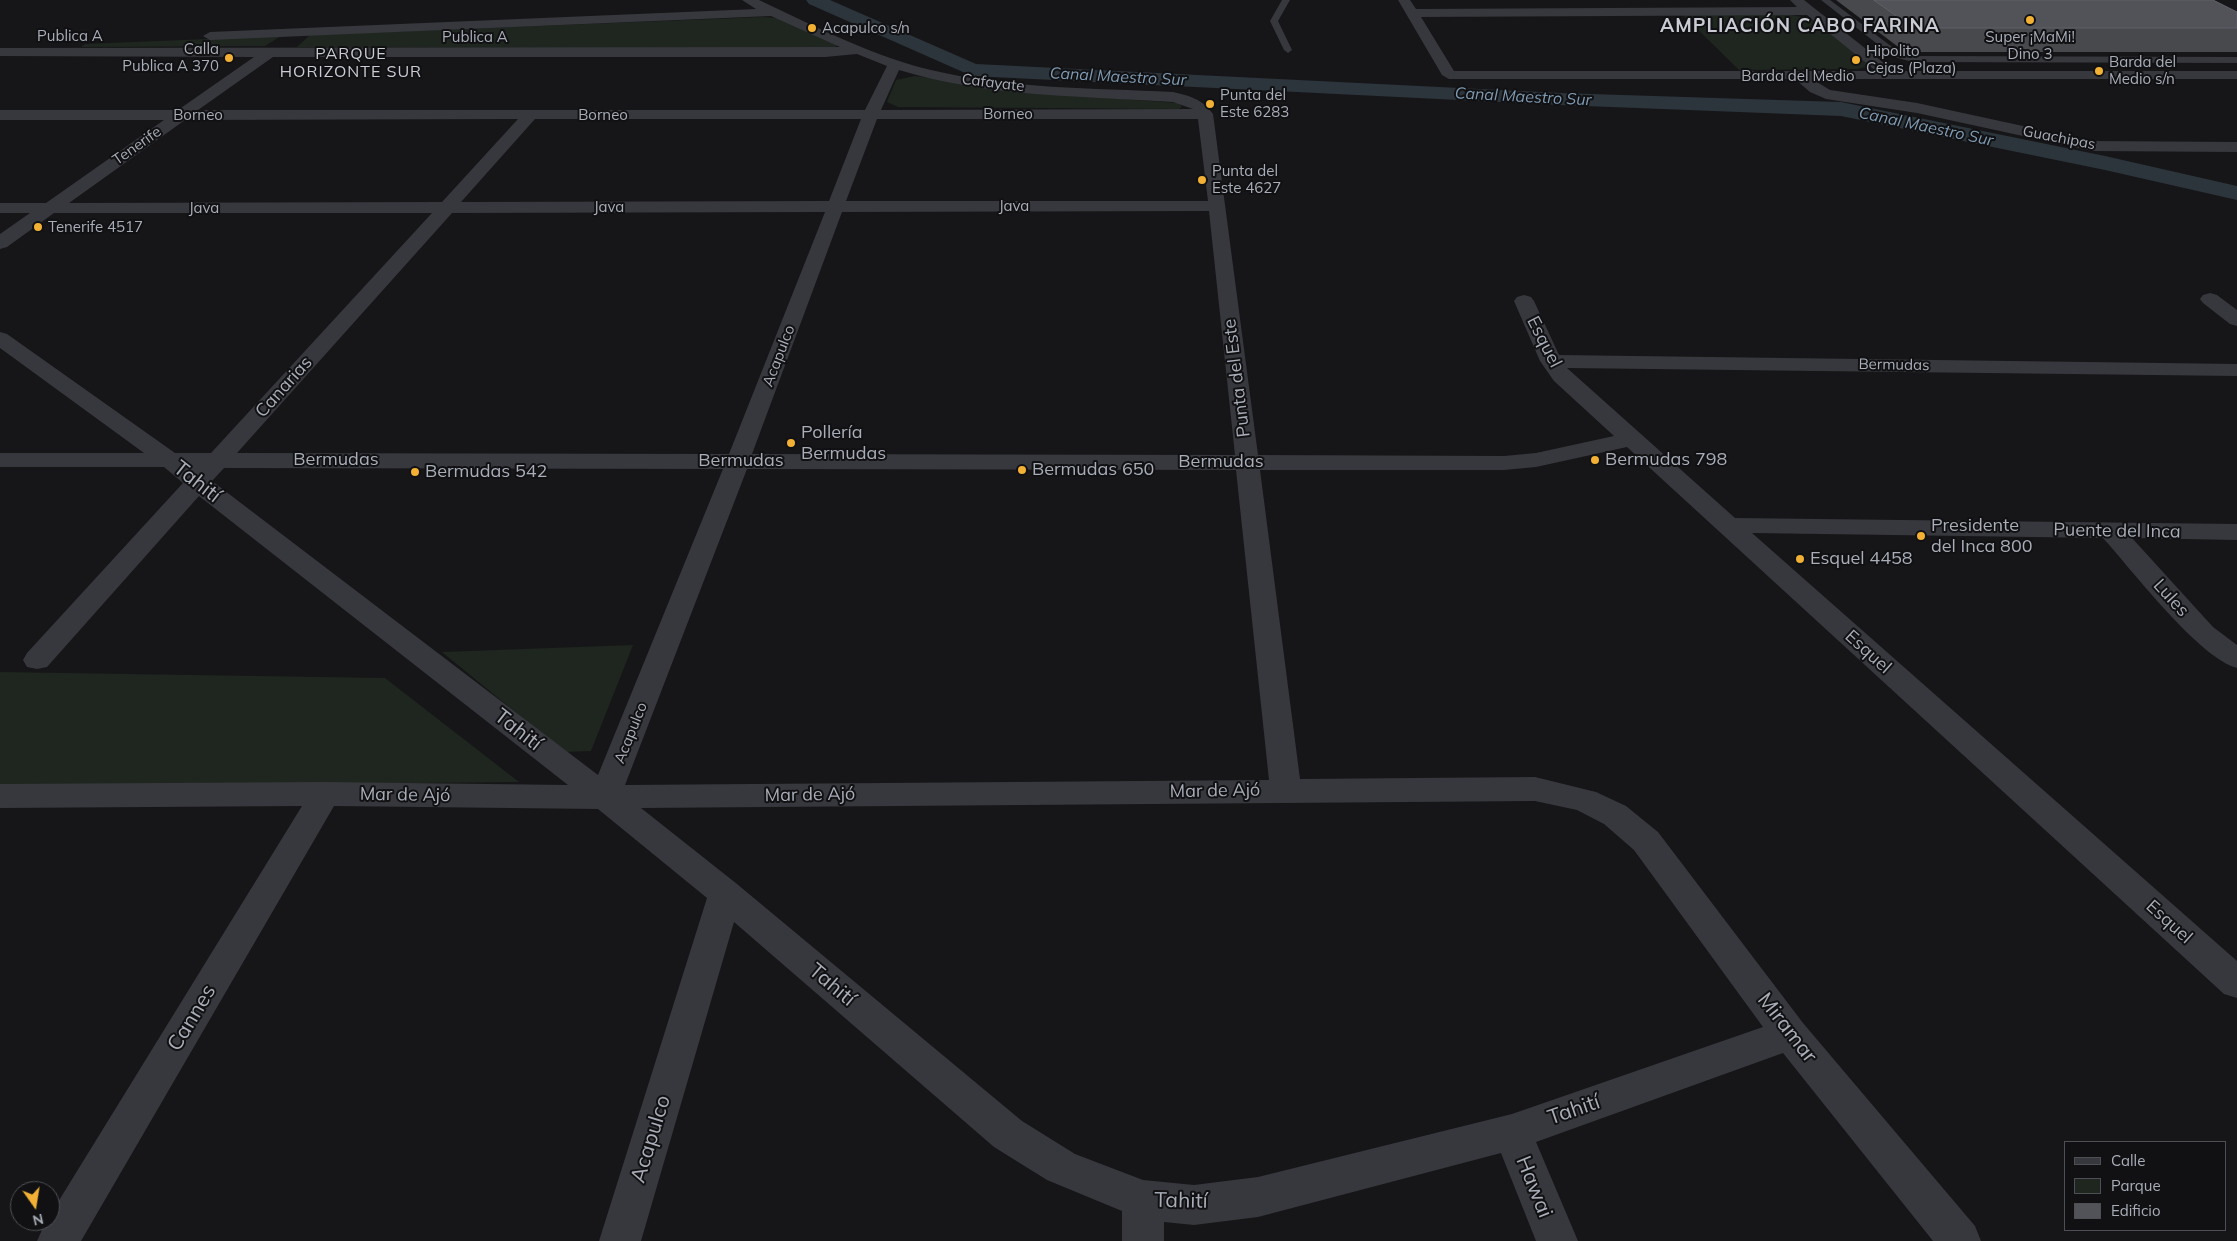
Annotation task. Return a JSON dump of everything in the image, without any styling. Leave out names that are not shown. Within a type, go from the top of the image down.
[{"type":"street","points":[[748,0],[895,64]]},
{"type":"street","points":[[1404,0],[1412,13],[1810,10]]},
{"type":"street","points":[[1634,0],[1646,12]]},
{"type":"street","points":[[1796,0],[1892,76]]},
{"type":"street","name":"Publica A","points":[[201,36],[775,12]]},
{"type":"street","name":"Barda del Medio","points":[[1412,13],[1449,75],[2237,75]]},
{"type":"street","name":"Tenerife","points":[[0,243],[298,32]]},
{"type":"street","name":"Publica A","points":[[0,45],[152,38]]},
{"type":"street","points":[[46,52],[64,42]]},
{"type":"street","name":"Publica A","points":[[0,52],[825,53],[860,50]]},
{"type":"street","name":"Acapulco","points":[[605,797],[738,461],[871,114],[895,64]]},
{"type":"street","name":"Cafayate","points":[[895,64],[987,84],[1173,97],[1190,100],[1200,105],[1205,114]]},
{"type":"street","name":"Guachipas","points":[[1799,76],[1815,89],[1826,94],[1916,108],[2092,146],[2237,147]]},
{"type":"street","name":"Borneo","points":[[0,115],[1205,114]]},
{"type":"street","name":"Punta del Este","points":[[1205,114],[1286,790]]},
{"type":"street","name":"Canarias","points":[[37,660],[530,115]]},
{"type":"street","name":"Java","points":[[0,208],[1217,206]]},
{"type":"street","points":[[2210,299],[2237,320]]},
{"type":"street","name":"Esquel","points":[[1524,301],[1551,361],[1562,376],[2237,983]]},
{"type":"street","name":"Tahití","points":[[0,338],[198,482],[605,797],[725,894],[1008,1134],[1060,1167],[1143,1200],[1194,1205],[1258,1197],[1512,1132],[1790,1034]]},
{"type":"street","name":"Bermudas","points":[[1551,361],[2237,370]]},
{"type":"street","name":"Bermudas","points":[[0,460],[1504,463],[1536,460],[1630,439]]},
{"type":"street","name":"Puente del Inca","points":[[1728,526],[2237,532]]},
{"type":"street","name":"Lules","points":[[2111,531],[2203,633],[2237,659]]},
{"type":"street","name":"Mar de Ajó","points":[[0,796],[325,794],[605,797],[1535,789],[1585,800],[1615,815]]},
{"type":"street","name":"Cannes","points":[[58,1241],[325,794]]},
{"type":"street","name":"Miramar","points":[[1615,815],[1646,841],[1790,1034],[1960,1241]]},
{"type":"street","name":"Acapulco","points":[[620,1241],[725,894]]},
{"type":"street","name":"Hawai","points":[[1512,1132],[1556,1241]]},
{"type":"street","points":[[1143,1200],[1143,1241]]},
{"type":"lane","points":[[1286,0],[1274,21],[1288,50]]},
{"type":"lane","points":[[1825,0],[1897,55],[1913,60],[2237,60]]},
{"type":"green space","points":[[1683,15],[1791,15],[1814,19],[1871,66],[1857,69],[1739,70]]},
{"type":"green space","points":[[763,17],[778,18],[836,43],[836,47],[825,49],[297,47],[310,35]]},
{"type":"green space","points":[[281,36],[265,46],[81,47],[85,44]]},
{"type":"green space","points":[[915,76],[1063,95],[1178,103],[1182,106],[1179,109],[898,107],[887,102],[896,80]]},
{"type":"green space","points":[[633,645],[591,751],[564,752],[442,652]]},
{"type":"green space","points":[[0,672],[385,678],[519,782],[0,787]]},
{"type":"building","points":[[1874,0],[2213,0],[2237,12],[2237,28],[1914,28]]},
{"type":"waterway","name":"Canal Maestro Sur","points":[[815,0],[972,70],[1560,99],[1841,109],[2105,163],[2237,193]]},
{"type":"place","name":"Super ¡MaMi! Dino 3","points":[[2030,20]]},
{"type":"place","name":"Acapulco s/n","points":[[812,28]]},
{"type":"place","name":"Calla Publica A 370","points":[[229,58]]},
{"type":"place","name":"Hipolito Cejas (Plaza)","points":[[1856,60]]},
{"type":"place","name":"Barda del Medio s/n","points":[[2099,71]]},
{"type":"place","name":"Punta del Este 6283","points":[[1210,104]]},
{"type":"place","name":"Punta del Este 4627","points":[[1202,180]]},
{"type":"place","name":"Tenerife 4517","points":[[38,227]]},
{"type":"place","name":"Pollería Bermudas","points":[[791,443]]},
{"type":"place","name":"Bermudas 798","points":[[1595,460]]},
{"type":"place","name":"Bermudas 650","points":[[1022,470]]},
{"type":"place","name":"Bermudas 542","points":[[415,472]]},
{"type":"place","name":"Presidente del Inca 800","points":[[1921,536]]},
{"type":"place","name":"Esquel 4458","points":[[1800,559]]},
{"type":"district","name":"AMPLIACIÓN CABO FARINA","points":[[1800,26]]},
{"type":"district","name":"PARQUE HORIZONTE SUR","points":[[351,63]]}]
